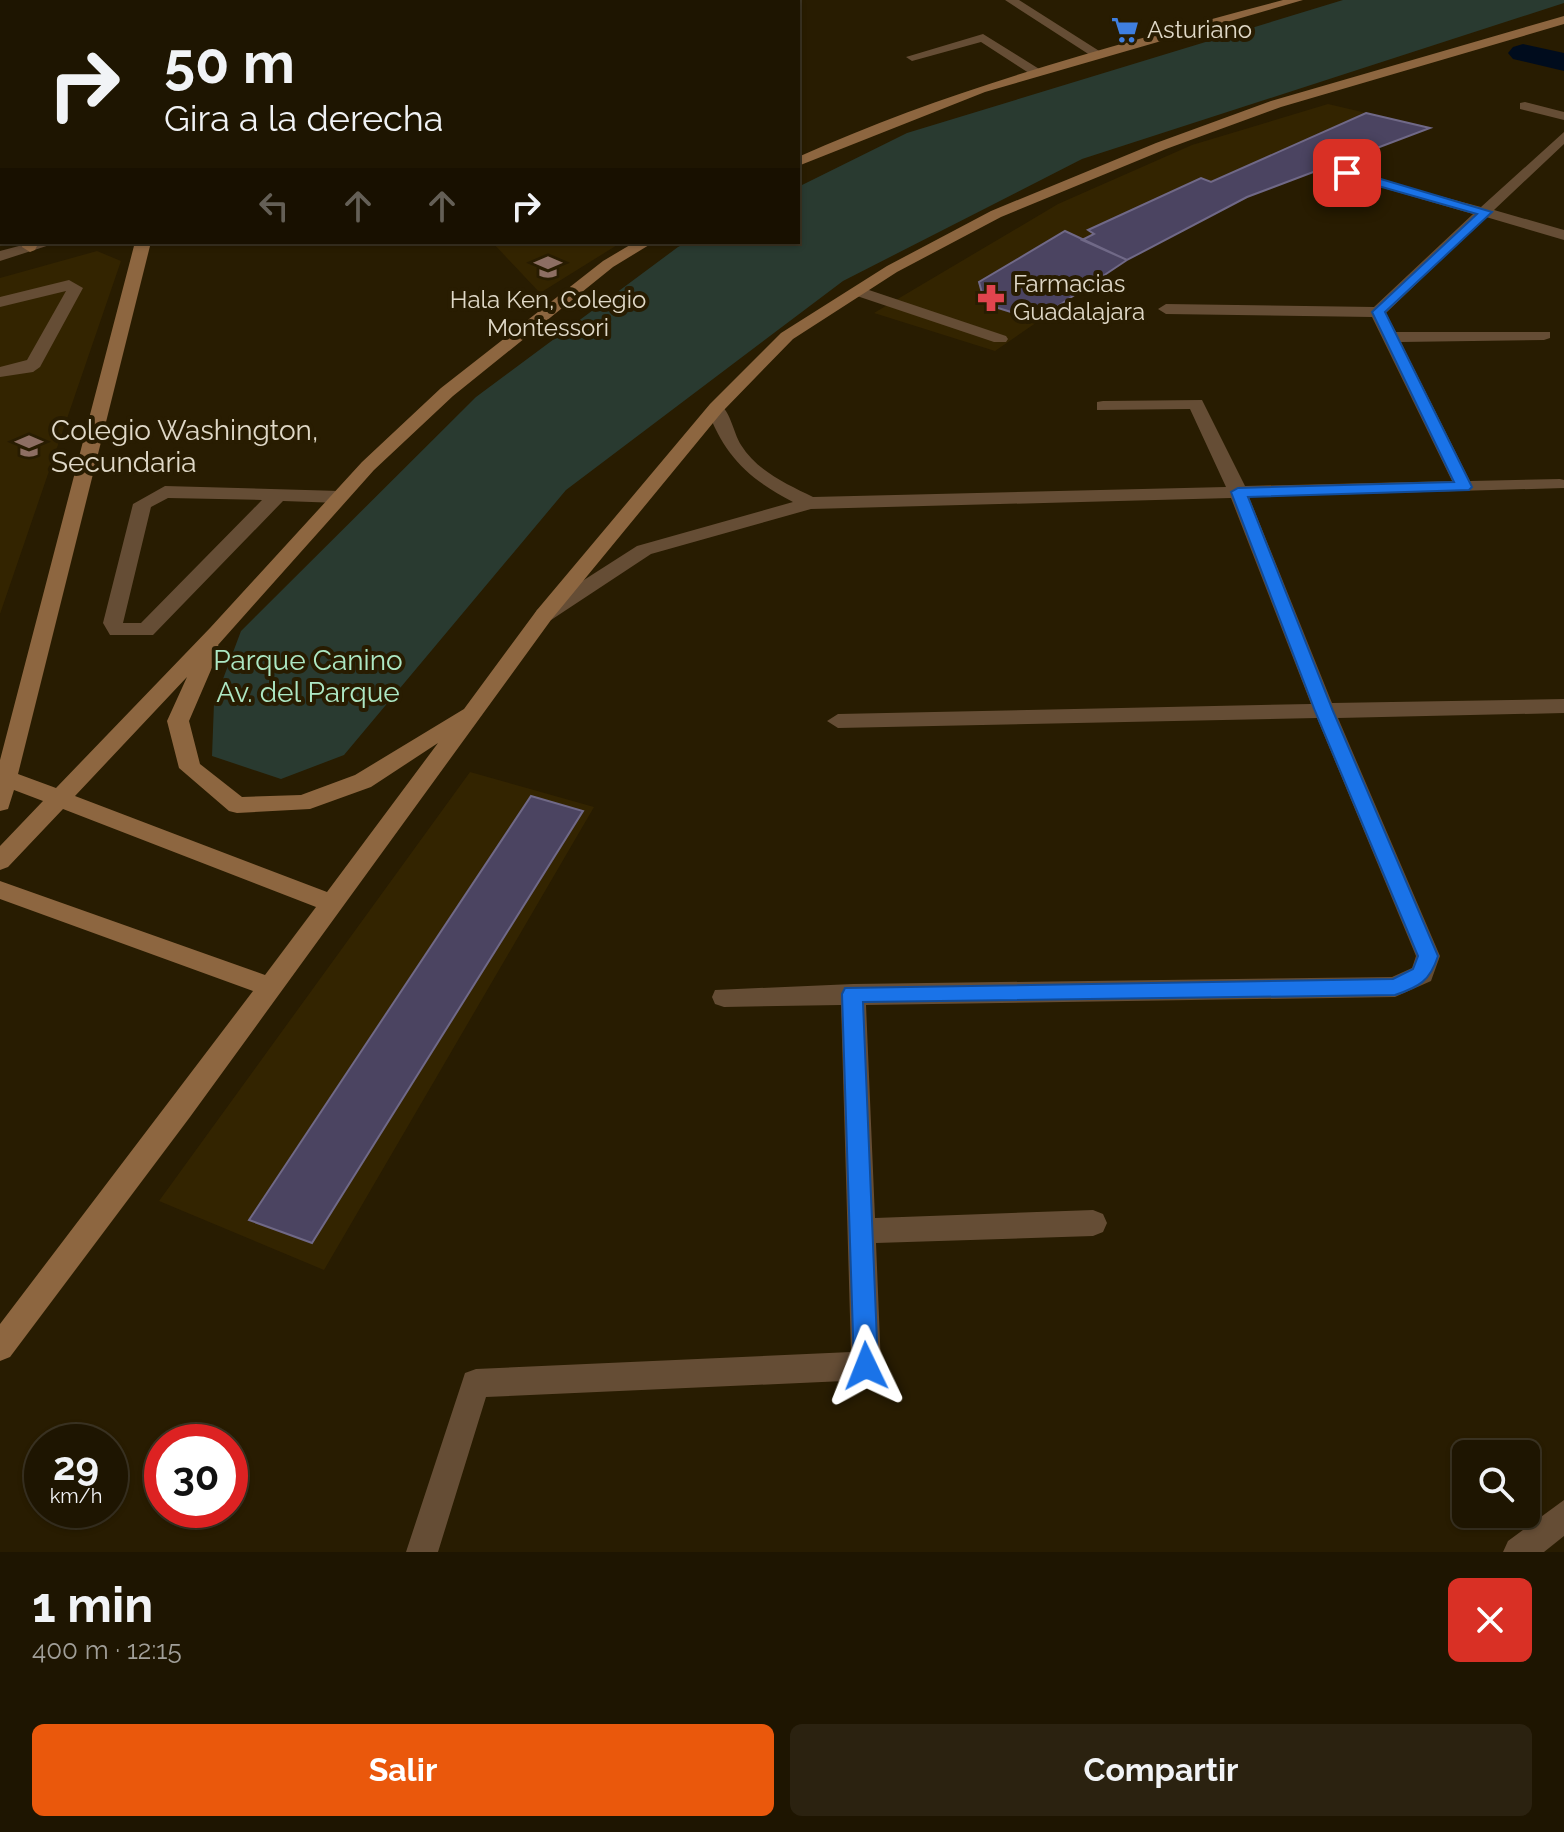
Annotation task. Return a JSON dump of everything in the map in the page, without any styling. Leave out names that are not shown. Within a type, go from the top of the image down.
[{"type":"main road","points":[[800,161],[853,135],[1037,72],[1297,0]]},
{"type":"main road","points":[[0,1347],[544,615],[716,408],[787,336],[857,291],[996,214],[1161,146],[1276,104],[1564,20]]},
{"type":"main road","points":[[0,803],[142,244]]},
{"type":"main road","points":[[0,861],[217,633],[340,497],[447,392],[608,264],[643,244]]},
{"type":"main road","points":[[217,633],[178,721],[190,768],[237,805],[302,803],[363,781],[475,709]]},
{"type":"main road","points":[[6,778],[330,903]]},
{"type":"main road","points":[[0,890],[270,987]]},
{"type":"street","points":[[1016,1],[1098,54]]},
{"type":"street","points":[[912,57],[983,38],[1037,72]]},
{"type":"street","points":[[1525,106],[1564,116]]},
{"type":"street","points":[[1166,309],[1378,312],[1564,136]]},
{"type":"street","points":[[1347,173],[1564,235]]},
{"type":"street","points":[[0,256],[30,245]]},
{"type":"street","points":[[0,302],[69,285],[75,288],[34,363],[27,368],[0,372]]},
{"type":"street","points":[[857,291],[1000,339]]},
{"type":"street","points":[[1378,312],[1464,487]]},
{"type":"street","points":[[1392,337],[1544,335]]},
{"type":"street","points":[[724,997],[1395,987],[1422,974],[1428,956],[1324,711],[1238,492],[1196,404],[1103,406]]},
{"type":"street","points":[[716,408],[724,437],[743,463],[760,477],[810,503]]},
{"type":"street","points":[[544,615],[644,550],[810,503],[1560,484]]},
{"type":"street","points":[[278,495],[146,630],[117,630],[113,623],[142,504],[165,492],[278,495],[340,497]]},
{"type":"street","points":[[838,721],[1564,706]]},
{"type":"street","points":[[422,1552],[476,1383],[866,1366],[853,994]]},
{"type":"street","points":[[861,1231],[1093,1223]]},
{"type":"street","points":[[1519,1552],[1564,1516]]},
{"type":"shaded area","points":[[1328,104],[1430,128],[1247,197],[1141,251],[995,351],[874,313],[1058,204],[1192,145]]},
{"type":"shaded area","name":"Hala Ken, Colegio Montessori","points":[[494,244],[619,244],[540,293]]},
{"type":"shaded area","name":"Colegio Washington, Secundaria","points":[[97,251],[121,261],[0,614],[0,278]]},
{"type":"shaded area","points":[[470,772],[594,807],[324,1270],[159,1201]]},
{"type":"green space","name":"Parque Canino Av. del Parque","points":[[1343,0],[1564,0],[1564,3],[1082,159],[843,281],[566,490],[344,755],[281,779],[212,756],[214,703],[241,631],[476,397],[684,244],[800,244],[800,186],[907,133]]},
{"type":"building","points":[[1366,113],[1430,128],[1247,197],[1127,260],[1082,240],[1094,234],[1088,230],[1201,178],[1211,182]]},
{"type":"building","points":[[1065,231],[1127,260],[1037,320],[985,304],[979,282]]},
{"type":"building","points":[[531,796],[583,811],[312,1243],[249,1220]]},
{"type":"waterway","points":[[1523,53],[1564,62]]},
{"type":"place","name":"Asturiano","points":[[1125,30]]},
{"type":"place","name":"Hala Ken, Colegio Montessori","points":[[548,267]]},
{"type":"place","name":"Farmacias Guadalajara","points":[[991,298]]},
{"type":"place","name":"Colegio Washington, Secundaria","points":[[29,446]]},
{"type":"route","points":[[866,1366],[853,994],[1395,987],[1422,974],[1428,956],[1324,711],[1238,492],[1464,487],[1378,312],[1486,212],[1347,173]]}]
